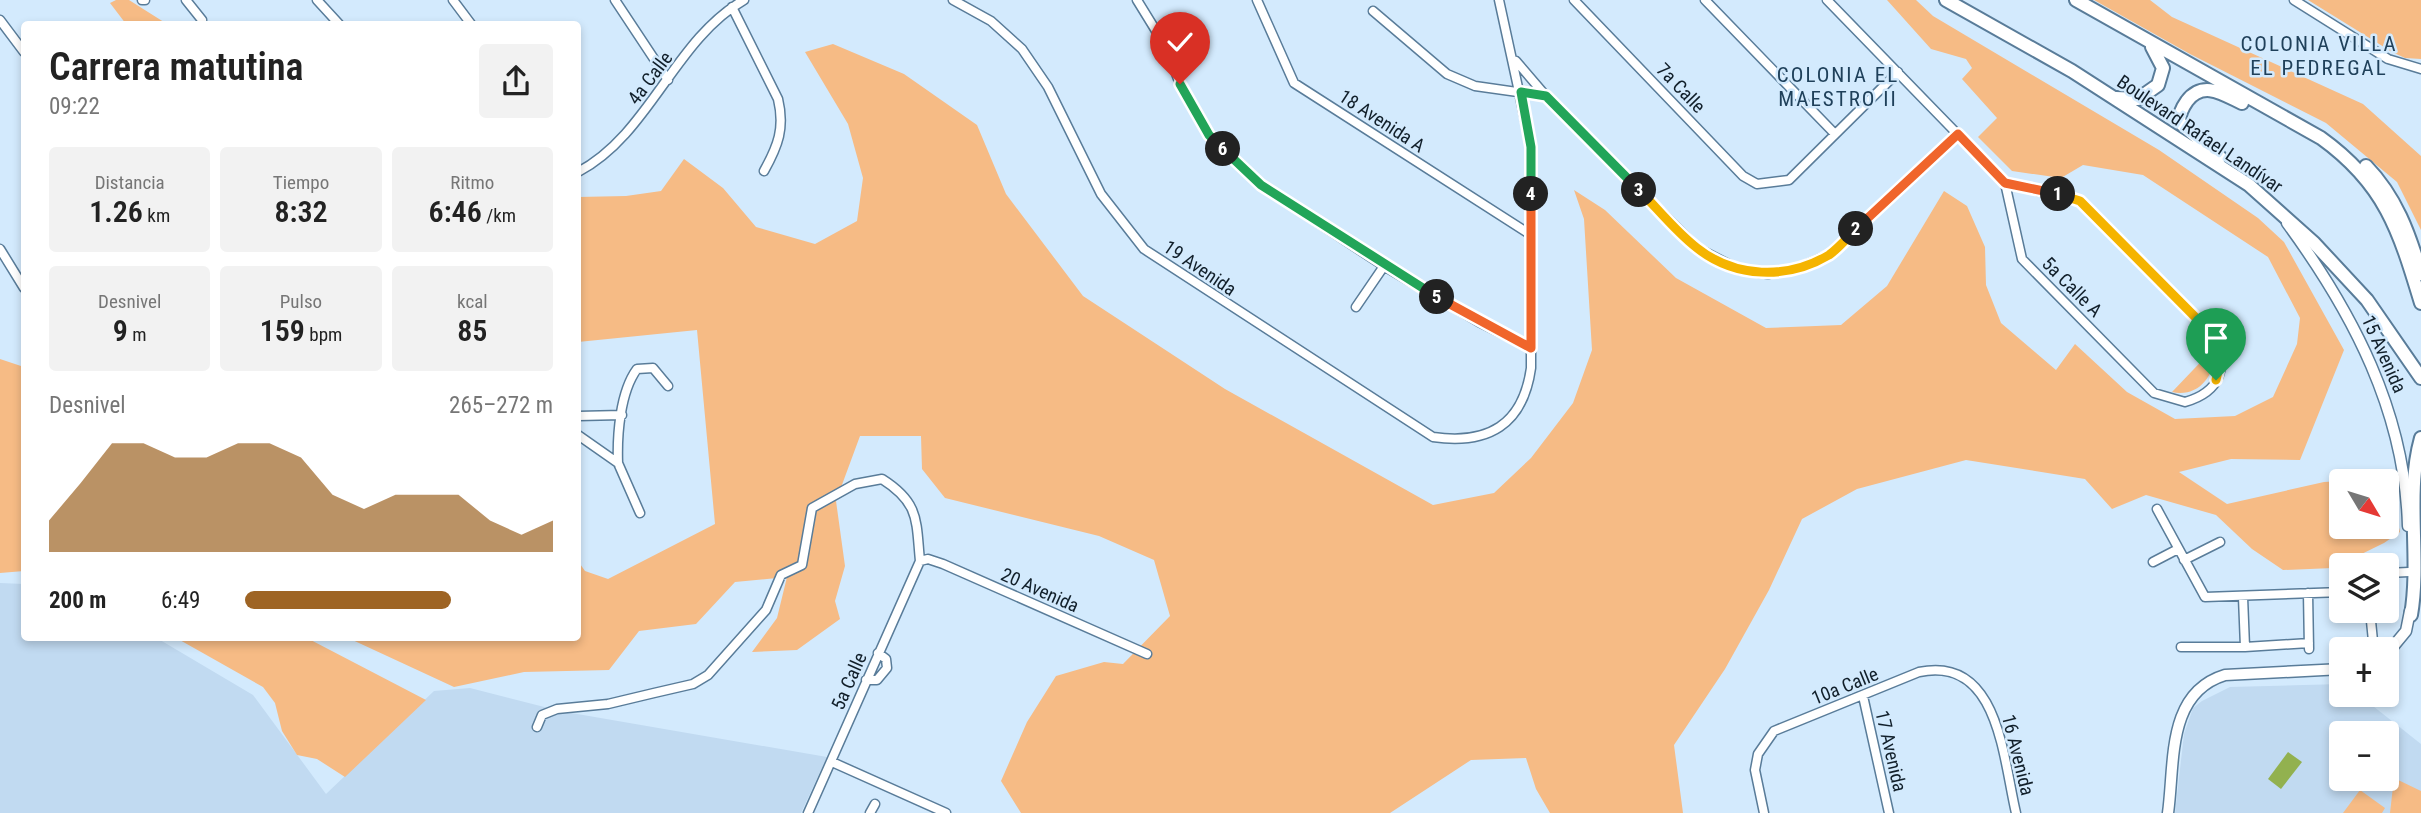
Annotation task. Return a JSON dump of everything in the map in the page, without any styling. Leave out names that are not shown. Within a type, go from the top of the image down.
[{"type":"main road","name":"Boulevard Rafael Landívar","points":[[1946,0],[2112,97],[2249,185],[2274,206],[2367,300],[2421,378]]},
{"type":"main road","points":[[2076,0],[2321,138],[2365,176],[2393,220],[2421,303]]},
{"type":"main road","points":[[2112,97],[2138,99],[2158,85],[2162,75],[2162,60],[2147,42]]},
{"type":"main road","points":[[2249,185],[2233,166],[2179,122],[2180,114],[2191,96],[2204,89],[2214,90],[2249,107],[2293,117],[2320,130],[2350,150],[2388,191],[2408,232],[2421,274]]},
{"type":"main road","points":[[2412,613],[2418,545],[2416,470],[2421,438]]},
{"type":"street","points":[[186,0],[202,20]]},
{"type":"street","points":[[317,0],[336,21]]},
{"type":"street","points":[[453,0],[469,21]]},
{"type":"street","points":[[615,0],[668,80]]},
{"type":"street","name":"4a Calle","points":[[581,169],[605,155],[635,124],[698,41],[732,7],[744,0]]},
{"type":"street","name":"19 Avenida","points":[[953,0],[991,21],[1022,50],[1048,88],[1101,194],[1144,249],[1433,437],[1456,440],[1481,437],[1512,418],[1528,387],[1531,348]]},
{"type":"street","points":[[1137,0],[1166,47],[1180,84],[1209,135],[1261,185],[1384,266],[1479,322],[1531,348],[1531,147],[1515,60],[1499,0]]},
{"type":"street","name":"18 Avenida A","points":[[1257,0],[1294,83],[1531,235]]},
{"type":"street","name":"7a Calle","points":[[1574,0],[1743,176],[1757,184],[1789,180],[1836,134]]},
{"type":"street","points":[[1705,0],[1836,134],[1898,72]]},
{"type":"street","points":[[1827,0],[2005,183]]},
{"type":"street","points":[[2294,0],[2388,59],[2421,69]]},
{"type":"street","points":[[732,7],[778,99],[782,113],[777,148],[764,171]]},
{"type":"street","points":[[1373,11],[1447,74],[1475,86],[1546,96]]},
{"type":"street","points":[[0,20],[21,48]]},
{"type":"street","points":[[1515,60],[1546,96],[1697,248],[1740,270],[1768,274],[1799,268],[1830,254],[1958,134]]},
{"type":"street","name":"5a Calle A","points":[[2005,183],[2080,201],[2213,335],[2222,354],[2222,364],[2220,374],[2207,393],[2185,402],[2154,393],[2022,259],[2005,183]]},
{"type":"street","name":"15 Avenida","points":[[2274,206],[2330,282],[2358,333],[2385,400],[2400,450],[2408,518],[2412,613]]},
{"type":"street","points":[[0,249],[21,283]]},
{"type":"street","points":[[1356,306],[1384,266]]},
{"type":"street","points":[[640,513],[618,463],[622,415],[630,378],[637,369],[653,368],[668,386]]},
{"type":"street","points":[[581,415],[622,415]]},
{"type":"street","points":[[581,437],[618,463]]},
{"type":"street","points":[[537,727],[542,715],[557,709],[608,704],[693,684],[716,670],[766,610],[781,575],[802,565],[812,509],[855,484],[882,479],[898,489],[912,506],[918,520],[920,561]]},
{"type":"street","points":[[2157,509],[2205,597],[2329,592]]},
{"type":"street","points":[[2184,561],[2220,542]]},
{"type":"street","points":[[2153,562],[2178,549]]},
{"type":"street","name":"20 Avenida","points":[[920,561],[928,559],[943,564],[1147,654]]},
{"type":"street","name":"5a Calle","points":[[808,813],[920,561]]},
{"type":"street","points":[[2399,572],[2409,572]]},
{"type":"street","points":[[2181,647],[2309,646],[2308,593]]},
{"type":"street","points":[[2243,597],[2245,647]]},
{"type":"street","points":[[2399,641],[2412,613]]},
{"type":"street","points":[[866,680],[877,680],[887,668],[886,659],[878,653]]},
{"type":"street","name":"10a Calle","points":[[1764,813],[1755,770],[1757,760],[1774,731],[1930,670],[1961,676]]},
{"type":"street","points":[[2168,813],[2177,728],[2194,692],[2208,680],[2225,675],[2329,670]]},
{"type":"street","name":"16 Avenida","points":[[1961,676],[1976,685],[1988,702],[2016,813]]},
{"type":"street","name":"17 Avenida","points":[[1863,696],[1889,813]]},
{"type":"street","points":[[832,762],[946,813]]},
{"type":"street","points":[[870,813],[875,804]]},
{"type":"shaded area","points":[[129,0],[162,21],[124,21],[110,3]]},
{"type":"shaded area","points":[[1887,0],[1916,0],[1933,16],[2159,150],[2258,218],[2284,242],[2344,350],[2300,460],[2231,459],[2179,472],[2227,504],[2329,482],[2329,539],[2390,539],[2364,553],[2329,553],[2329,568],[2283,570],[2252,549],[2216,515],[2146,495],[2112,509],[2085,479],[1966,460],[1857,489],[1802,519],[1769,590],[1725,669],[1674,745],[1683,813],[1550,813],[1536,789],[1526,758],[1471,760],[1390,813],[1021,813],[1001,781],[1027,722],[1056,676],[1104,662],[1123,664],[1170,616],[1154,560],[1099,536],[945,498],[922,469],[921,436],[860,436],[836,501],[845,566],[835,601],[840,619],[797,650],[752,652],[777,618],[787,577],[735,582],[696,624],[639,631],[609,670],[524,672],[454,687],[355,641],[581,641],[581,565],[585,571],[608,579],[715,524],[697,330],[581,342],[581,197],[626,196],[661,191],[684,159],[723,188],[756,227],[815,244],[857,221],[863,178],[848,124],[805,52],[833,44],[904,74],[977,125],[1006,194],[1083,296],[1225,389],[1433,505],[1494,493],[1531,458],[1573,403],[1592,350],[1584,219],[1574,190],[1605,210],[1676,278],[1766,328],[1841,325],[1887,286],[1944,191],[1967,206],[1985,247],[1986,285],[2001,323],[2056,370],[2075,344],[2127,392],[2175,419],[2235,416],[2273,397],[2297,344],[2300,318],[2268,257],[2143,175],[2083,165],[2061,178],[2012,171],[1978,137],[1997,118],[1962,79],[1972,68],[1966,59],[1931,49]]},
{"type":"shaded area","points":[[2094,0],[2150,0],[2172,17],[2363,104],[2421,156],[2421,230],[2397,182],[2326,123],[2190,54]]},
{"type":"shaded area","points":[[2308,0],[2421,0],[2421,59],[2405,58],[2392,52]]},
{"type":"shaded area","points":[[2214,348],[2212,367],[2204,382],[2190,391],[2172,392]]},
{"type":"shaded area","points":[[0,359],[21,366],[21,571],[0,573]]},
{"type":"shaded area","points":[[0,583],[21,584],[21,641],[162,641],[253,695],[326,794],[434,691],[470,688],[560,711],[827,757],[801,813],[0,813]]},
{"type":"shaded area","points":[[182,641],[313,641],[426,700],[345,777],[317,759],[297,755],[282,731],[275,703],[263,687]]},
{"type":"shaded area","points":[[2329,684],[2329,707],[2374,707],[2392,721],[2329,721],[2329,791],[2399,791],[2399,727],[2421,744],[2421,813],[2175,813],[2184,734],[2193,708],[2230,687]]},
{"type":"shaded area","points":[[2288,752],[2302,762],[2281,789],[2268,779]]},
{"type":"shaded area","points":[[2399,780],[2421,791],[2421,813],[2390,813],[2393,791],[2399,791]]},
{"type":"shaded area","points":[[2359,791],[2385,808],[2382,813],[2343,813]]},
{"type":"district","name":"COLONIA VILLA EL PEDREGAL","points":[[2319,56]]},
{"type":"district","name":"COLONIA EL MAESTRO II","points":[[1838,87]]},
{"type":"route","points":[[1180,84],[1209,135],[1261,185],[1384,266],[1479,322],[1531,348],[1531,147],[1521,92],[1546,96],[1697,248],[1740,270],[1768,274],[1799,268],[1830,254],[1958,134],[2005,183],[2080,201],[2213,335],[2222,354],[2220,374],[2216,380]]}]
